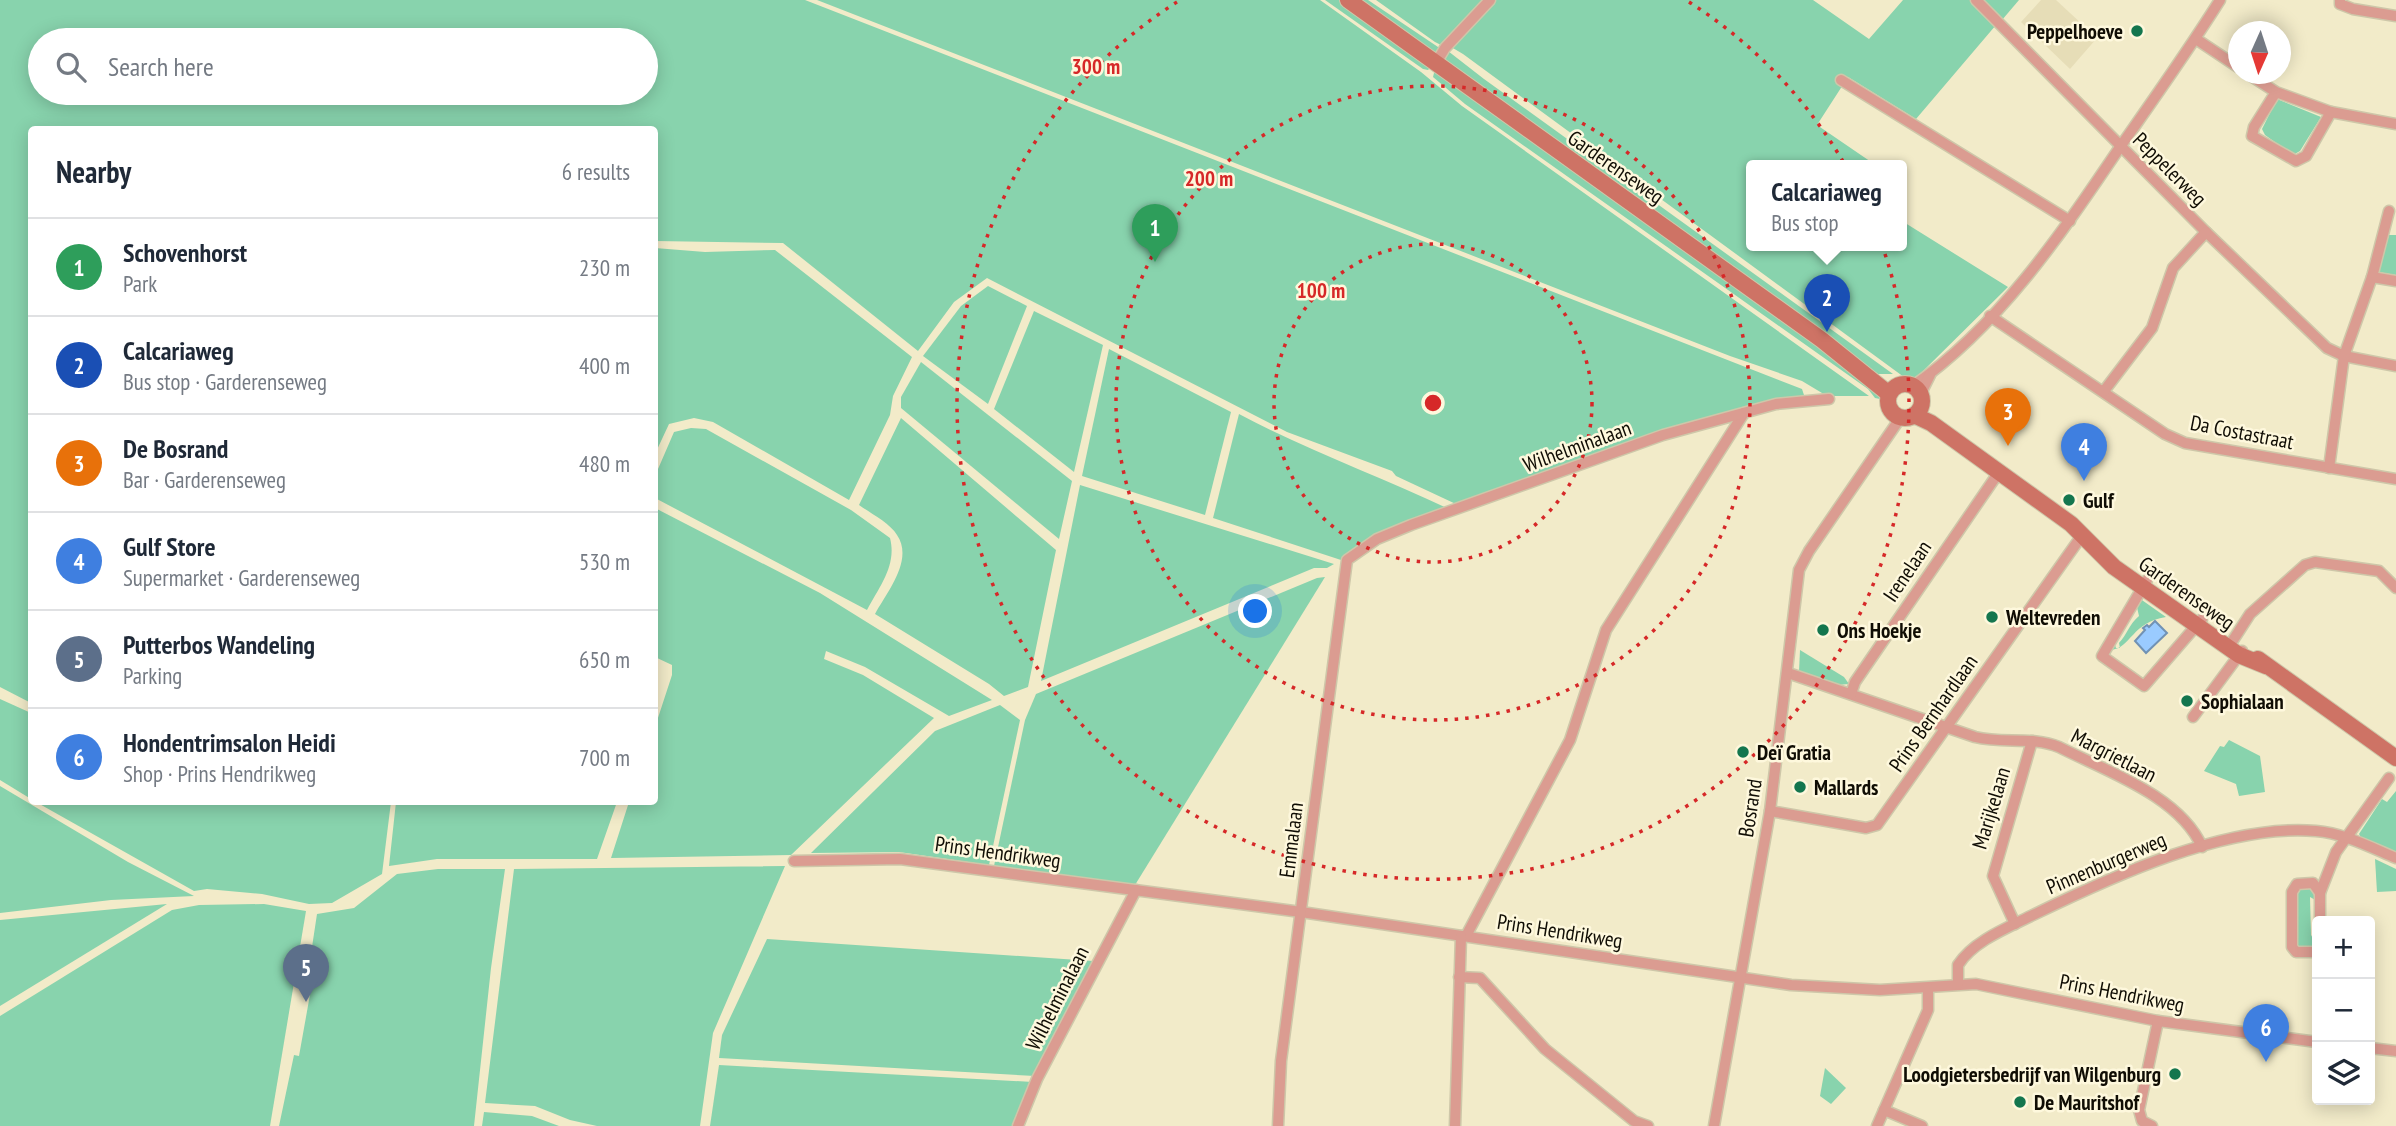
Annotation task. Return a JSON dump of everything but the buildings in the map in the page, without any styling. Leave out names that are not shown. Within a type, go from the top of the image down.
[{"type":"main road","name":"Garderenseweg","points":[[1348,0],[1891,392]]},
{"type":"main road","points":[[1904,384],[1910,406],[1889,406],[1891,392],[1904,384]]},
{"type":"main road","name":"Garderenseweg","points":[[1910,406],[2145,584],[2395,756]]},
{"type":"street","points":[[1436,63],[1445,48],[1490,0]]},
{"type":"street","name":"Peppelerweg","points":[[1976,0],[2206,232],[2327,348],[2343,356]]},
{"type":"street","name":"Bosrand","points":[[1714,1126],[1770,811],[1799,570],[1931,373],[2029,275],[2070,221],[2220,0]]},
{"type":"street","points":[[2340,0],[2340,4],[2353,9],[2396,16]]},
{"type":"street","points":[[2196,39],[2228,60]]},
{"type":"street","points":[[1841,80],[2070,221]]},
{"type":"street","points":[[2264,84],[2276,92],[2330,112],[2396,124]]},
{"type":"street","points":[[2276,92],[2252,136],[2296,161],[2306,156],[2330,112]]},
{"type":"street","points":[[2329,468],[2343,356],[2391,230],[2389,211]]},
{"type":"street","points":[[2104,391],[2152,328],[2173,268],[2206,232]]},
{"type":"street","points":[[2372,277],[2396,281]]},
{"type":"street","name":"Da Costastraat","points":[[1990,316],[2165,434],[2185,443],[2396,480]]},
{"type":"street","points":[[2343,356],[2396,366]]},
{"type":"street","name":"Wilhelminalaan","points":[[1348,560],[1377,539],[1411,525],[1663,435],[1776,404],[1829,399]]},
{"type":"street","points":[[1455,1126],[1459,977],[1463,936],[1570,740],[1606,630],[1744,413]]},
{"type":"street","name":"Irenelaan","points":[[1850,694],[1998,472]]},
{"type":"street","name":"Prins Bernhardlaan","points":[[1770,811],[1866,828],[1877,825],[1946,727],[2088,539]]},
{"type":"street","name":"Emmalaan","points":[[1278,1126],[1281,1061],[1348,560]]},
{"type":"street","points":[[2193,717],[2236,648],[2250,614],[2305,565],[2315,562],[2379,572],[2396,588]]},
{"type":"street","points":[[2145,584],[2102,656],[2144,686],[2200,623]]},
{"type":"street","name":"Margrietlaan","points":[[1788,673],[1989,741],[2032,741],[2059,747],[2169,805],[2193,829],[2202,847]]},
{"type":"street","name":"Marijkelaan","points":[[2015,924],[1993,876],[2032,741]]},
{"type":"street","points":[[2320,893],[2344,838],[2389,778]]},
{"type":"street","name":"Pinnenburgerweg","points":[[1958,984],[1958,965],[1962,959],[1976,947],[2015,924],[2133,868],[2202,847],[2276,833],[2314,831],[2344,838],[2396,858]]},
{"type":"street","name":"Prins Hendrikweg","points":[[794,862],[900,859],[1301,912],[1791,985],[1880,990],[1958,984],[1991,986],[2158,1021],[2312,1041]]},
{"type":"street","points":[[2312,952],[2296,952],[2292,947],[2292,892],[2297,884],[2313,883],[2318,886],[2320,916]]},
{"type":"street","name":"Wilhelminalaan","points":[[1018,1126],[1037,1080],[1136,890]]},
{"type":"street","points":[[1459,977],[1479,978],[1545,1049],[1634,1121],[1648,1126]]},
{"type":"street","points":[[1877,1126],[1928,1010],[1928,988]]},
{"type":"street","points":[[2152,1126],[2142,1121],[2139,1110],[2158,1021]]},
{"type":"street","points":[[2375,1049],[2396,1051]]},
{"type":"street","points":[[1884,1110],[1922,1126]]},
{"type":"green space","points":[[0,0],[805,0],[1802,389],[1804,395],[1458,505],[1396,476],[1392,471],[1287,432],[987,278],[954,302],[918,351],[783,243],[658,241],[658,126],[28,126],[28,701],[0,687]]},
{"type":"green space","points":[[817,0],[1320,0],[1421,72],[1462,106],[1869,396],[1827,396],[1802,381],[1730,356]]},
{"type":"green space","points":[[1325,0],[1339,0],[1432,66],[1428,70],[1423,69]]},
{"type":"green space","points":[[1356,0],[1368,0],[1441,49],[1432,54]]},
{"type":"green space","points":[[1376,0],[1813,0],[1869,39],[1903,0],[1970,0],[1996,25],[1916,119],[1848,77],[1817,125],[1868,160],[1746,160],[1746,251],[1907,251],[1907,224],[2008,287],[1917,377],[1908,380],[1463,54],[1446,44],[1443,46]]},
{"type":"green space","points":[[1982,0],[2019,0],[2002,20]]},
{"type":"green space","points":[[1448,51],[1893,374],[1878,374],[1444,63],[1444,56]]},
{"type":"green space","points":[[1435,69],[1830,352],[1885,400],[1875,398],[1868,389],[1465,104],[1433,77]]},
{"type":"green space","points":[[2277,99],[2321,117],[2300,151],[2293,155],[2265,135],[2262,129]]},
{"type":"green space","points":[[2389,235],[2396,235],[2396,275],[2378,272]]},
{"type":"green space","points":[[658,248],[705,252],[775,250],[912,357],[893,396],[890,415],[849,500],[713,422],[694,418],[669,424],[658,448]]},
{"type":"green space","points":[[988,286],[1027,306],[988,404],[923,356],[961,306]]},
{"type":"green space","points":[[1034,311],[1103,345],[1074,472],[994,409]]},
{"type":"green space","points":[[1109,349],[1231,412],[1205,515],[1082,476]]},
{"type":"green space","points":[[921,362],[1072,481],[1059,539],[901,408],[901,397]]},
{"type":"green space","points":[[1239,414],[1449,509],[1376,535],[1341,560],[1213,518]]},
{"type":"green space","points":[[901,418],[1056,550],[1028,687],[1004,696],[875,614],[897,576],[901,565],[901,545],[890,526],[859,505]]},
{"type":"green space","points":[[691,428],[706,429],[851,510],[890,538],[892,548],[889,566],[867,610],[658,500],[658,469],[674,432]]},
{"type":"green space","points":[[1080,485],[1334,564],[1327,568],[1314,568],[1041,681]]},
{"type":"green space","points":[[658,510],[820,593],[992,700],[949,716],[865,667],[826,651],[824,659],[863,675],[934,718],[791,855],[611,858],[628,805],[658,805],[658,718],[672,675],[672,665],[658,658]]},
{"type":"green space","points":[[1325,577],[1135,885],[994,866],[1025,720],[1036,694]]},
{"type":"green space","points":[[2139,598],[2166,617],[2146,624],[2120,647],[2119,643],[2139,616],[2136,603]]},
{"type":"green space","points":[[1800,650],[1844,677],[1849,684],[1837,685],[1799,672]]},
{"type":"green space","points":[[0,699],[28,712],[28,797],[0,780]]},
{"type":"green space","points":[[1000,705],[1020,720],[989,865],[899,852],[811,853],[935,731]]},
{"type":"green space","points":[[2229,740],[2260,756],[2265,792],[2239,796],[2236,784],[2204,771],[2220,746],[2224,747]]},
{"type":"green space","points":[[0,786],[128,862],[194,896],[111,900],[0,913]]},
{"type":"green space","points":[[2396,791],[2396,853],[2362,839],[2359,834],[2382,799],[2387,802]]},
{"type":"green space","points":[[41,805],[391,805],[382,874],[332,903],[309,904],[262,894],[207,889],[194,891]]},
{"type":"green space","points":[[396,805],[616,805],[597,859],[437,859],[389,866]]},
{"type":"green space","points":[[2375,859],[2396,869],[2396,891],[2377,892]]},
{"type":"green space","points":[[785,866],[713,1033],[700,1126],[597,1126],[570,1120],[535,1106],[485,1103],[514,869]]},
{"type":"green space","points":[[438,869],[505,869],[474,1126],[279,1126],[294,1055],[299,1056],[318,950],[312,947],[317,914],[354,908],[397,874]]},
{"type":"green space","points":[[2313,888],[2317,901],[2310,897],[2312,947],[2300,949],[2296,945],[2297,889]]},
{"type":"green space","points":[[167,904],[0,1006],[0,920]]},
{"type":"green space","points":[[264,904],[306,911],[270,1126],[0,1126],[0,1016],[172,910],[199,905]]},
{"type":"green space","points":[[767,939],[1093,961],[1035,1076],[719,1058],[722,1035]]},
{"type":"green space","points":[[719,1065],[1033,1082],[1012,1126],[710,1126]]},
{"type":"green space","points":[[1825,1068],[1846,1088],[1831,1104],[1820,1096]]},
{"type":"green space","points":[[484,1112],[532,1116],[559,1126],[482,1126]]},
{"type":"sand","points":[[2041,0],[2056,0],[2097,38],[2070,69],[2021,22]]},
{"type":"water","points":[[2155,621],[2167,633],[2146,653],[2135,641],[2145,630],[2143,628],[2147,625],[2149,627]]},
{"type":"place","name":"Peppelhoeve","points":[[2137,31]]},
{"type":"place","name":"Schovenhorst","points":[[1155,262]]},
{"type":"place","name":"Calcariaweg","points":[[1827,332]]},
{"type":"place","name":"De Bosrand","points":[[2008,446]]},
{"type":"place","name":"Gulf Store","points":[[2084,481]]},
{"type":"place","name":"Gulf","points":[[2069,500]]},
{"type":"place","name":"Weltevreden","points":[[1992,617]]},
{"type":"place","name":"Ons Hoekje","points":[[1823,630]]},
{"type":"place","name":"Sophialaan","points":[[2187,701]]},
{"type":"place","name":"Deï Gratia","points":[[1743,752]]},
{"type":"place","name":"Mallards","points":[[1800,787]]},
{"type":"place","name":"Putterbos Wandeling","points":[[306,1002]]},
{"type":"place","name":"Hondentrimsalon Heidi","points":[[2266,1062]]},
{"type":"place","name":"Loodgietersbedrijf van Wilgenburg","points":[[2175,1074]]},
{"type":"place","name":"De Mauritshof","points":[[2020,1102]]}]
